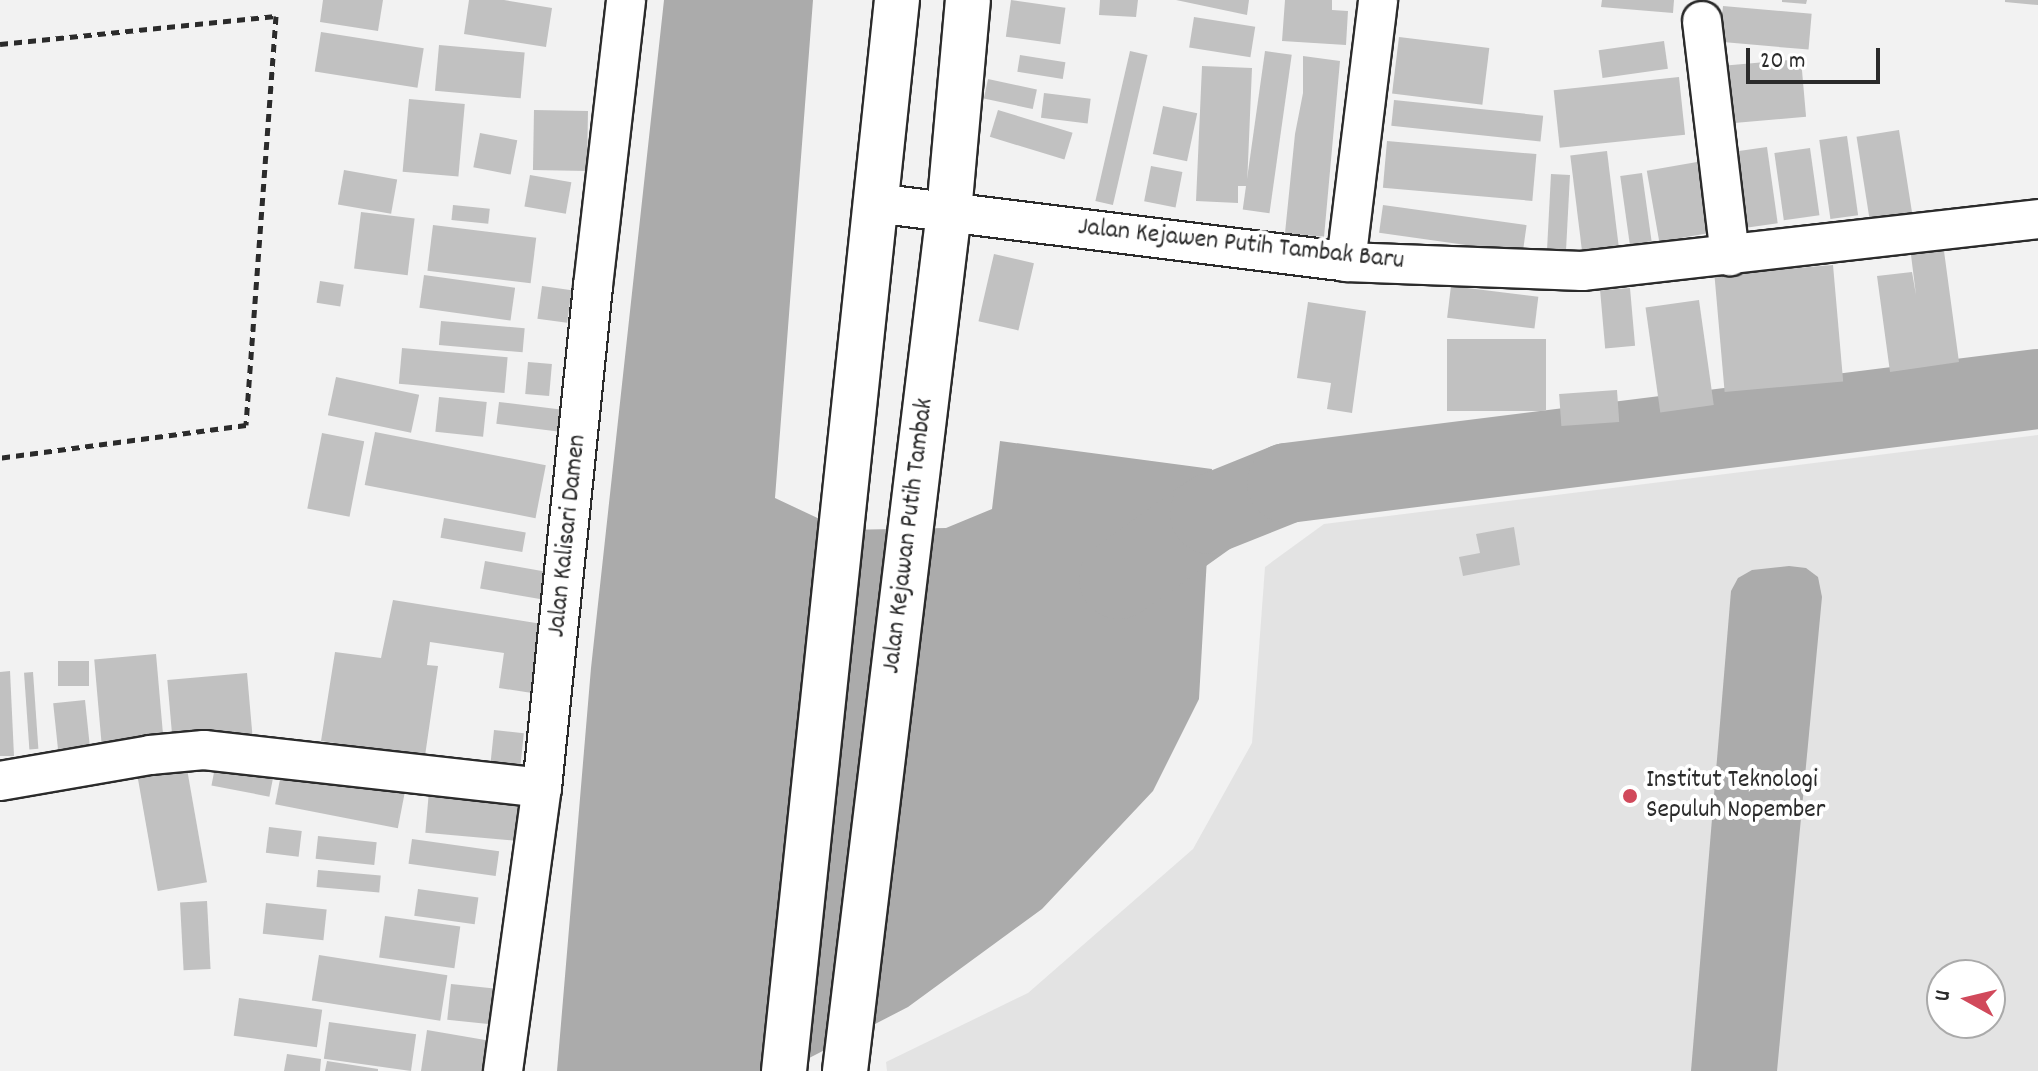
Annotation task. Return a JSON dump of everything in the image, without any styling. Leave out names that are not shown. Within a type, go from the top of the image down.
[{"type":"street","name":"Jalan Kalisari Damen","points":[[503,1071],[542,788],[593,286],[626,0]]},
{"type":"street","points":[[784,1071],[897,0]]},
{"type":"street","name":"Jalan Kejawan Putih Tambak","points":[[845,1071],[949,212],[968,0]]},
{"type":"street","points":[[1346,262],[1378,0]]},
{"type":"street","points":[[1702,21],[1730,256]]},
{"type":"street","name":"Jalan Kejawen Putih Tambak Baru","points":[[875,203],[1346,262],[1582,271],[2038,219]]},
{"type":"street","points":[[0,781],[150,755],[204,750],[542,788]]},
{"type":"path","points":[[0,44],[276,16],[246,425],[0,458]]},
{"type":"shaded area","points":[[664,0],[813,0],[775,498],[843,530],[946,528],[992,509],[1000,441],[1212,469],[1199,699],[1153,791],[1042,909],[908,1007],[784,1071],[557,1071],[591,668]]},
{"type":"shaded area","name":"Institut Teknologi Sepuluh Nopember","points":[[2038,435],[2038,1071],[887,1071],[886,1062],[1028,993],[1193,849],[1252,743],[1265,567],[1324,524]]},
{"type":"shaded area","points":[[1789,566],[1806,568],[1818,577],[1822,597],[1777,1071],[1691,1071],[1731,591],[1738,578],[1752,570]]},
{"type":"building","points":[[323,0],[383,0],[378,31],[320,22]]},
{"type":"building","points":[[469,0],[504,0],[552,8],[546,47],[464,34]]},
{"type":"building","points":[[1011,0],[1065,8],[1060,44],[1006,37]]},
{"type":"building","points":[[1100,0],[1138,0],[1136,17],[1099,15]]},
{"type":"building","points":[[1176,0],[1249,0],[1247,15]]},
{"type":"building","points":[[1285,0],[1332,0],[1332,10],[1348,11],[1346,45],[1282,41]]},
{"type":"building","points":[[1602,0],[1674,0],[1673,13],[1601,7]]},
{"type":"building","points":[[1782,0],[1807,0],[1806,4]]},
{"type":"building","points":[[2038,0],[2038,5],[2005,2]]},
{"type":"building","points":[[1723,6],[1812,14],[1809,50],[1720,42]]},
{"type":"building","points":[[1194,17],[1255,27],[1250,57],[1189,48]]},
{"type":"building","points":[[321,32],[424,48],[417,88],[315,72]]},
{"type":"building","points":[[1399,37],[1489,48],[1482,105],[1392,94]]},
{"type":"building","points":[[1664,41],[1668,69],[1603,78],[1599,50]]},
{"type":"building","points":[[439,45],[525,52],[521,98],[435,91]]},
{"type":"building","points":[[1130,51],[1148,55],[1113,205],[1095,201]]},
{"type":"building","points":[[1265,51],[1292,55],[1269,213],[1243,209]]},
{"type":"building","points":[[1020,55],[1065,62],[1063,79],[1017,72]]},
{"type":"building","points":[[1303,56],[1340,61],[1324,237],[1285,233],[1295,134],[1303,93]]},
{"type":"building","points":[[1801,59],[1806,117],[1731,123],[1726,66]]},
{"type":"building","points":[[1202,66],[1252,68],[1247,186],[1238,186],[1238,203],[1196,201]]},
{"type":"building","points":[[1679,77],[1685,135],[1560,148],[1554,90]]},
{"type":"building","points":[[988,79],[1037,89],[1033,109],[984,99]]},
{"type":"building","points":[[1044,93],[1091,99],[1088,124],[1041,118]]},
{"type":"building","points":[[409,99],[465,104],[458,177],[403,172]]},
{"type":"building","points":[[1394,100],[1543,116],[1540,142],[1391,126]]},
{"type":"building","points":[[1163,106],[1197,113],[1187,161],[1153,154]]},
{"type":"building","points":[[534,110],[588,111],[587,171],[533,170]]},
{"type":"building","points":[[998,110],[1073,133],[1064,160],[990,137]]},
{"type":"building","points":[[1899,130],[1913,218],[1870,225],[1857,137]]},
{"type":"building","points":[[480,133],[517,140],[511,175],[473,167]]},
{"type":"building","points":[[1847,136],[1858,215],[1830,219],[1819,140]]},
{"type":"building","points":[[1387,141],[1536,154],[1532,201],[1383,188]]},
{"type":"building","points":[[1767,147],[1778,223],[1746,228],[1735,151]]},
{"type":"building","points":[[1810,148],[1819,215],[1784,220],[1774,153]]},
{"type":"building","points":[[1607,151],[1619,245],[1582,250],[1570,156]]},
{"type":"building","points":[[1697,162],[1710,233],[1659,242],[1647,171]]},
{"type":"building","points":[[1151,166],[1182,172],[1176,207],[1144,201]]},
{"type":"building","points":[[344,170],[397,179],[391,214],[338,204]]},
{"type":"building","points":[[1642,173],[1652,241],[1630,244],[1620,176]]},
{"type":"building","points":[[1551,174],[1570,175],[1566,253],[1547,252]]},
{"type":"building","points":[[530,175],[571,182],[566,214],[524,207]]},
{"type":"building","points":[[453,205],[490,209],[488,224],[451,220]]},
{"type":"building","points":[[1383,205],[1527,225],[1523,253],[1379,233]]},
{"type":"building","points":[[361,212],[415,219],[408,275],[354,269]]},
{"type":"building","points":[[433,225],[536,238],[531,283],[427,271]]},
{"type":"building","points":[[1944,251],[1959,362],[1890,372],[1877,276],[1912,272],[1916,295],[1911,255]]},
{"type":"building","points":[[994,254],[1034,263],[1018,330],[978,321]]},
{"type":"building","points":[[1833,265],[1843,382],[1725,392],[1714,275]]},
{"type":"building","points":[[424,275],[515,288],[511,320],[419,308]]},
{"type":"building","points":[[320,281],[344,285],[340,306],[317,303]]},
{"type":"building","points":[[542,286],[572,290],[567,323],[537,319]]},
{"type":"building","points":[[1451,286],[1538,297],[1534,328],[1447,318]]},
{"type":"building","points":[[1630,288],[1635,346],[1605,348],[1600,291]]},
{"type":"building","points":[[1699,300],[1714,405],[1660,412],[1646,308]]},
{"type":"building","points":[[1308,302],[1366,311],[1352,413],[1327,409],[1331,383],[1297,378]]},
{"type":"building","points":[[441,321],[525,328],[523,352],[439,345]]},
{"type":"building","points":[[1447,339],[1546,339],[1546,411],[1447,411]]},
{"type":"building","points":[[402,348],[508,357],[504,393],[399,384]]},
{"type":"building","points":[[528,362],[552,364],[549,396],[525,394]]},
{"type":"building","points":[[336,377],[419,395],[411,433],[328,415]]},
{"type":"building","points":[[1617,390],[1619,422],[1561,426],[1559,394]]},
{"type":"building","points":[[439,397],[487,402],[483,437],[435,432]]},
{"type":"building","points":[[499,402],[563,410],[560,432],[496,424]]},
{"type":"building","points":[[375,432],[546,465],[535,518],[365,485]]},
{"type":"building","points":[[322,433],[364,441],[350,517],[307,509]]},
{"type":"building","points":[[444,518],[526,532],[522,552],[441,538]]},
{"type":"building","points":[[1514,527],[1520,565],[1463,576],[1459,557],[1480,553],[1476,534]]},
{"type":"building","points":[[485,561],[546,572],[541,599],[480,589]]},
{"type":"building","points":[[393,600],[542,624],[532,693],[499,688],[504,653],[430,642],[427,665],[438,666],[425,756],[321,741],[335,652],[381,658]]},
{"type":"building","points":[[156,654],[164,745],[102,750],[94,659]]},
{"type":"building","points":[[58,661],[89,661],[89,686],[58,686]]},
{"type":"building","points":[[10,671],[14,756],[0,756],[0,672]]},
{"type":"building","points":[[33,672],[38,749],[29,749],[24,673]]},
{"type":"building","points":[[247,673],[253,739],[173,746],[167,680]]},
{"type":"building","points":[[85,700],[90,746],[58,749],[53,703]]},
{"type":"building","points":[[494,730],[524,733],[520,773],[490,770]]},
{"type":"building","points":[[217,757],[275,768],[269,797],[211,785]]},
{"type":"building","points":[[187,769],[207,882],[158,891],[138,778]]},
{"type":"building","points":[[282,769],[405,793],[398,828],[275,804]]},
{"type":"building","points":[[429,791],[519,799],[515,841],[425,833]]},
{"type":"building","points":[[269,827],[302,831],[299,857],[266,853]]},
{"type":"building","points":[[318,836],[377,842],[374,865],[316,859]]},
{"type":"building","points":[[412,839],[499,851],[496,876],[409,864]]},
{"type":"building","points":[[318,870],[381,875],[379,892],[317,887]]},
{"type":"building","points":[[418,889],[478,897],[475,924],[414,916]]},
{"type":"building","points":[[207,901],[211,969],[184,970],[180,902]]},
{"type":"building","points":[[266,903],[327,909],[323,940],[263,934]]},
{"type":"building","points":[[385,916],[460,927],[454,968],[379,958]]},
{"type":"building","points":[[319,955],[447,975],[440,1021],[312,1000]]},
{"type":"building","points":[[451,984],[497,989],[493,1025],[447,1020]]},
{"type":"building","points":[[239,998],[322,1010],[317,1047],[234,1036]]},
{"type":"building","points":[[329,1022],[416,1034],[411,1071],[324,1059]]},
{"type":"building","points":[[427,1030],[491,1041],[486,1071],[421,1071]]},
{"type":"building","points":[[287,1054],[321,1059],[320,1071],[284,1071]]},
{"type":"building","points":[[327,1061],[378,1069],[378,1071],[325,1071]]},
{"type":"waterway","points":[[1119,579],[1210,514],[1287,483],[2038,389]]},
{"type":"place","name":"Institut Teknologi Sepuluh Nopember","points":[[1630,796]]}]
